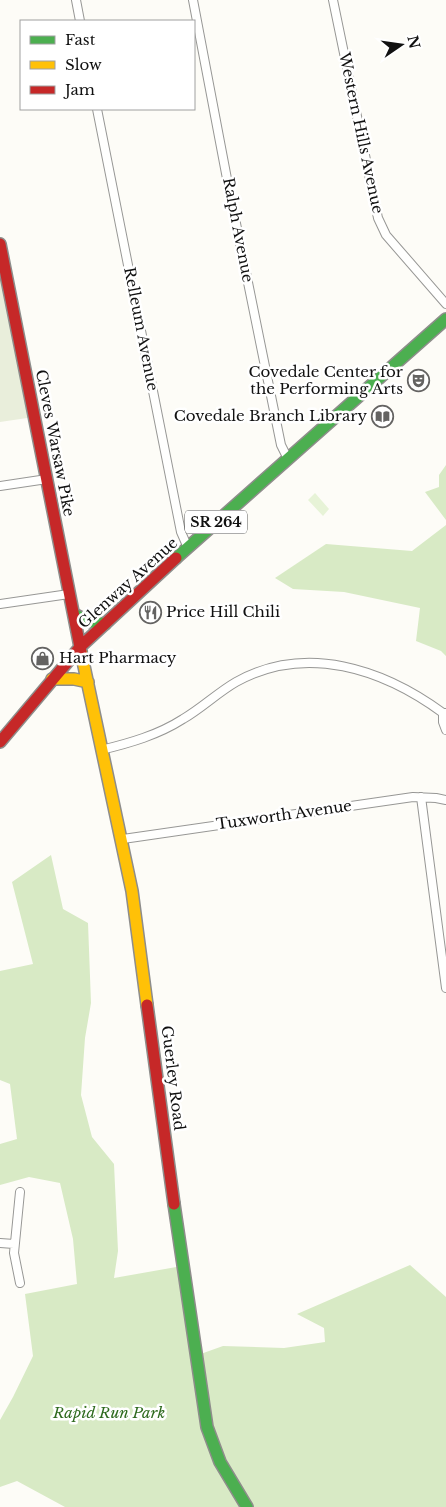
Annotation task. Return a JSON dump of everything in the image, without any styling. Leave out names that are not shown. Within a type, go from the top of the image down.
[{"type":"street","points":[[76,0],[80,20]]},
{"type":"street","name":"Ralph Avenue","points":[[193,0],[281,445],[288,459]]},
{"type":"street","name":"Western Hills Avenue","points":[[334,0],[381,227],[446,304]]},
{"type":"street","name":"Relleum Avenue","points":[[97,110],[181,532],[188,548]]},
{"type":"street","name":"Cleves Warsaw Pike","points":[[0,244],[81,646]]},
{"type":"street","name":"Glenway Avenue","points":[[0,742],[81,646],[104,624],[445,321]]},
{"type":"street","points":[[0,486],[47,479]]},
{"type":"street","points":[[0,604],[69,594]]},
{"type":"street","points":[[74,614],[87,621],[104,624]]},
{"type":"street","name":"Guerley Road","points":[[81,646],[101,750],[123,839],[132,891],[204,1413],[210,1439],[219,1463],[231,1485],[247,1507]]},
{"type":"street","points":[[101,750],[138,740],[163,730],[184,719],[225,689],[252,674],[270,668],[298,663],[327,664],[352,668],[388,680],[444,713],[442,722],[446,730]]},
{"type":"street","points":[[52,680],[74,679],[88,682]]},
{"type":"street","points":[[421,797],[446,988]]},
{"type":"street","name":"Tuxworth Avenue","points":[[123,839],[386,800],[421,797],[446,800]]},
{"type":"street","points":[[20,1192],[14,1244],[20,1283]]},
{"type":"street","points":[[0,1243],[14,1244]]},
{"type":"green space","points":[[0,244],[34,417],[0,422]]},
{"type":"green space","points":[[446,465],[446,520],[425,492],[439,487],[439,475]]},
{"type":"green space","points":[[315,493],[329,509],[323,516],[308,500]]},
{"type":"green space","points":[[446,525],[446,656],[441,651],[416,641],[420,608],[344,592],[293,589],[275,578],[326,544],[412,551]]},
{"type":"green space","name":"Rapid Run Park","points":[[51,855],[63,909],[88,923],[91,1003],[85,1038],[81,1095],[92,1137],[114,1164],[118,1251],[114,1278],[182,1266],[195,1356],[223,1346],[284,1348],[325,1342],[324,1328],[297,1314],[410,1265],[446,1297],[446,1507],[65,1507],[17,1481],[0,1487],[0,1420],[33,1356],[25,1294],[77,1284],[73,1239],[60,1183],[29,1177],[0,1185],[0,1144],[17,1139],[10,1084],[0,1080],[0,971],[33,964],[12,882]]},
{"type":"traffic: fast","points":[[176,558],[446,319]]},
{"type":"traffic: fast","points":[[74,614],[87,621],[105,624]]},
{"type":"traffic: fast","points":[[174,1204],[207,1427],[220,1462],[247,1507]]},
{"type":"traffic: slow","points":[[81,652],[132,891],[147,1005]]},
{"type":"traffic: slow","points":[[52,679],[74,679],[88,682]]},
{"type":"traffic: jam","points":[[0,244],[81,652]]},
{"type":"traffic: jam","points":[[0,742],[81,646],[176,558]]},
{"type":"traffic: jam","points":[[147,1005],[174,1204]]},
{"type":"place","name":"Covedale Center for the Performing Arts","points":[[419,381]]},
{"type":"place","name":"Covedale Branch Library","points":[[383,416]]},
{"type":"place","name":"Price Hill Chili","points":[[150,612]]},
{"type":"place","name":"Hart Pharmacy","points":[[43,658]]}]
